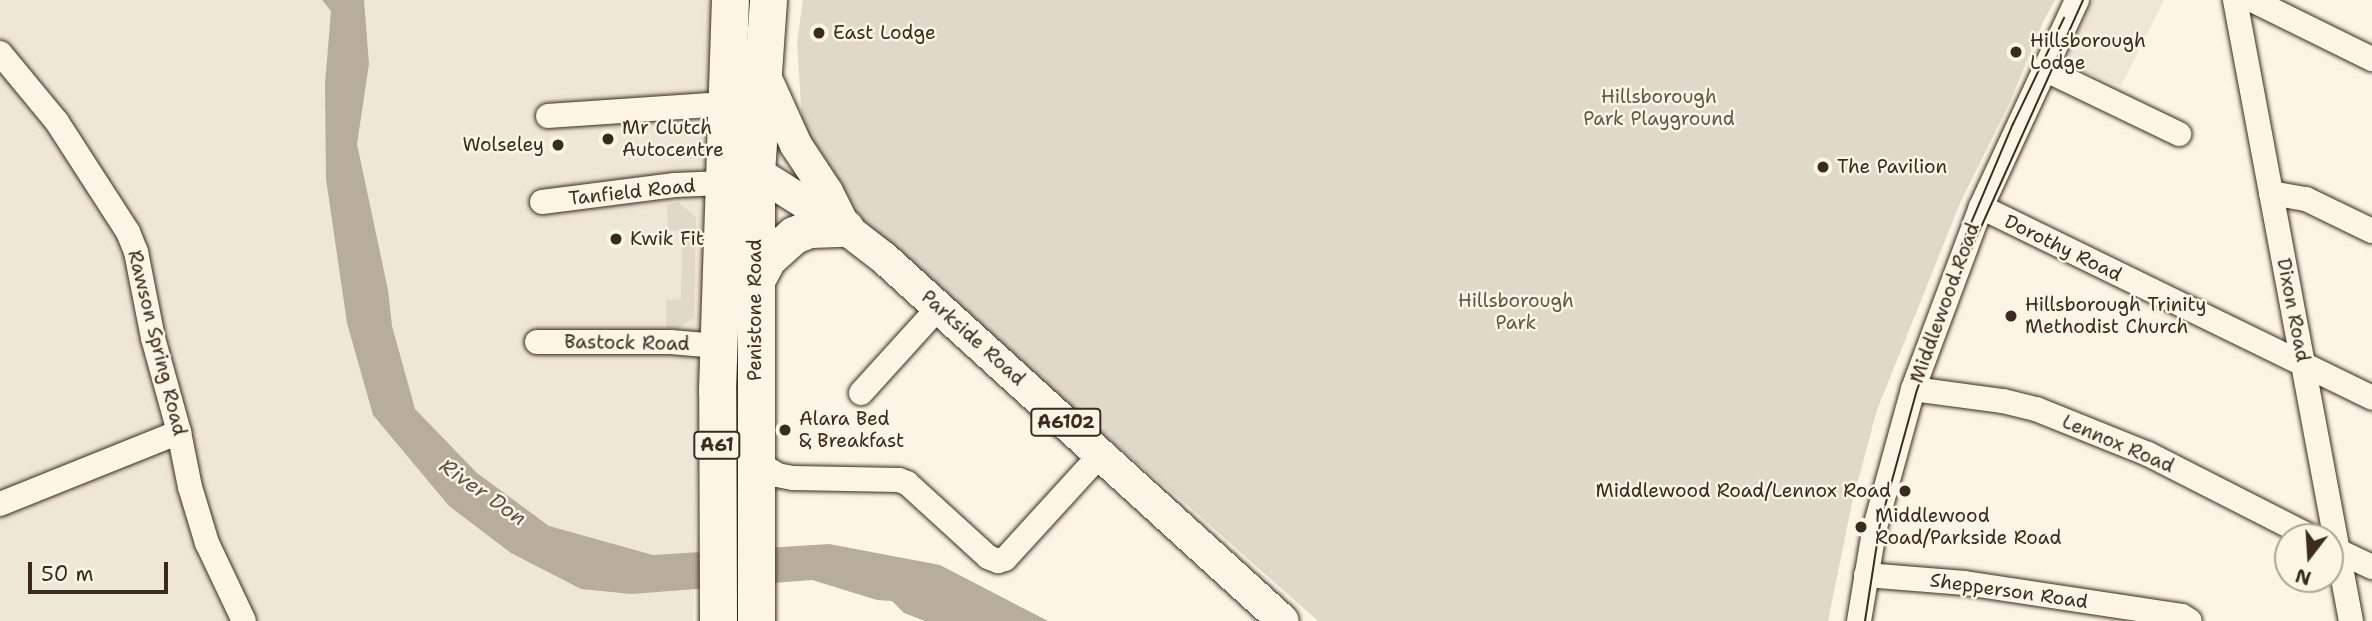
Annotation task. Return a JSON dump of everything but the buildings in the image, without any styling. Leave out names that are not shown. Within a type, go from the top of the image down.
[{"type":"highway","points":[[730,0],[724,121],[736,157],[739,178]]},
{"type":"highway","name":"Penistone Road","points":[[718,621],[718,346],[739,178],[763,72],[768,0]]},
{"type":"highway","name":"Penistone Road","points":[[739,178],[755,282],[756,621]]},
{"type":"highway","points":[[755,282],[767,260],[794,235],[809,229],[845,228]]},
{"type":"highway","points":[[718,346],[755,357]]},
{"type":"main road","name":"Parkside Road","points":[[763,72],[796,145],[828,192],[845,228]]},
{"type":"main road","name":"Parkside Road","points":[[739,178],[845,228],[940,306],[1283,621]]},
{"type":"street","name":"Middlewood Road","points":[[1859,621],[1889,466],[1913,389],[1981,207],[2077,0]]},
{"type":"street","name":"Dixon Road","points":[[2235,0],[2330,523]]},
{"type":"street","points":[[2252,0],[2372,59]]},
{"type":"street","name":"Rawson Spring Road","points":[[0,53],[57,122],[128,232],[136,251],[153,338],[179,432],[190,487],[207,543],[244,621]]},
{"type":"street","points":[[2044,69],[2179,134]]},
{"type":"street","points":[[548,116],[724,121]]},
{"type":"street","name":"Tanfield Road","points":[[542,202],[739,178]]},
{"type":"street","points":[[2271,193],[2306,199],[2372,231]]},
{"type":"street","name":"Dorothy Road","points":[[1981,207],[2372,398]]},
{"type":"street","points":[[861,393],[940,306]]},
{"type":"street","name":"Bastock Road","points":[[537,342],[671,342],[718,346]]},
{"type":"street","name":"Lennox Road","points":[[1913,389],[2003,401],[2036,409],[2148,454],[2284,523]]},
{"type":"street","points":[[0,504],[179,432]]},
{"type":"street","points":[[755,461],[777,475],[793,478],[899,480],[908,483],[988,556],[998,561],[1005,559],[1101,454]]},
{"type":"street","points":[[2344,553],[2372,566]]},
{"type":"street","name":"Shepperson Road","points":[[1866,575],[1965,583],[2182,615],[2190,621]]},
{"type":"street","name":"Dixon Road","points":[[2344,591],[2351,621]]},
{"type":"shaded area","points":[[0,0],[719,0],[700,344],[693,621],[0,621]]},
{"type":"shaded area","points":[[2092,0],[2164,0],[2121,86],[2063,64]]},
{"type":"green space","name":"Hillsborough Park","points":[[803,0],[2055,0],[2010,102],[1961,201],[1877,410],[1852,503],[1828,621],[1318,621],[1185,503],[806,185],[797,42]]},
{"type":"green space","points":[[678,202],[696,217],[694,317],[678,329],[666,328],[666,300],[681,299],[682,232],[668,230],[667,205]]},
{"type":"water","name":"River Don","points":[[322,0],[364,0],[369,64],[357,144],[388,290],[392,326],[415,409],[477,473],[549,526],[653,555],[829,544],[940,565],[1048,621],[925,621],[904,613],[892,601],[877,600],[812,580],[631,594],[581,589],[511,553],[449,506],[373,415],[347,323],[326,179],[325,84],[331,11]]},
{"type":"tram line","points":[[1865,621],[1880,524],[1917,390],[1955,285],[2083,0]]},
{"type":"tram line","points":[[1955,261],[2013,124],[2064,18]]},
{"type":"place","name":"East Lodge","points":[[819,33]]},
{"type":"place","name":"Hillsborough Lodge","points":[[2016,52]]},
{"type":"place","name":"Mr Clutch Autocentre","points":[[608,139]]},
{"type":"place","name":"Wolseley","points":[[558,145]]},
{"type":"place","name":"The Pavilion","points":[[1823,167]]},
{"type":"place","name":"Kwik Fit","points":[[616,239]]},
{"type":"place","name":"Hillsborough Trinity Methodist Church","points":[[2011,316]]},
{"type":"place","name":"Alara Bed & Breakfast","points":[[785,430]]},
{"type":"place","name":"Middlewood Road/Lennox Road","points":[[1905,491]]},
{"type":"place","name":"Middlewood Road/Parkside Road","points":[[1861,527]]},
{"type":"park label","name":"Hillsborough Park Playground","points":[[1659,108]]}]
